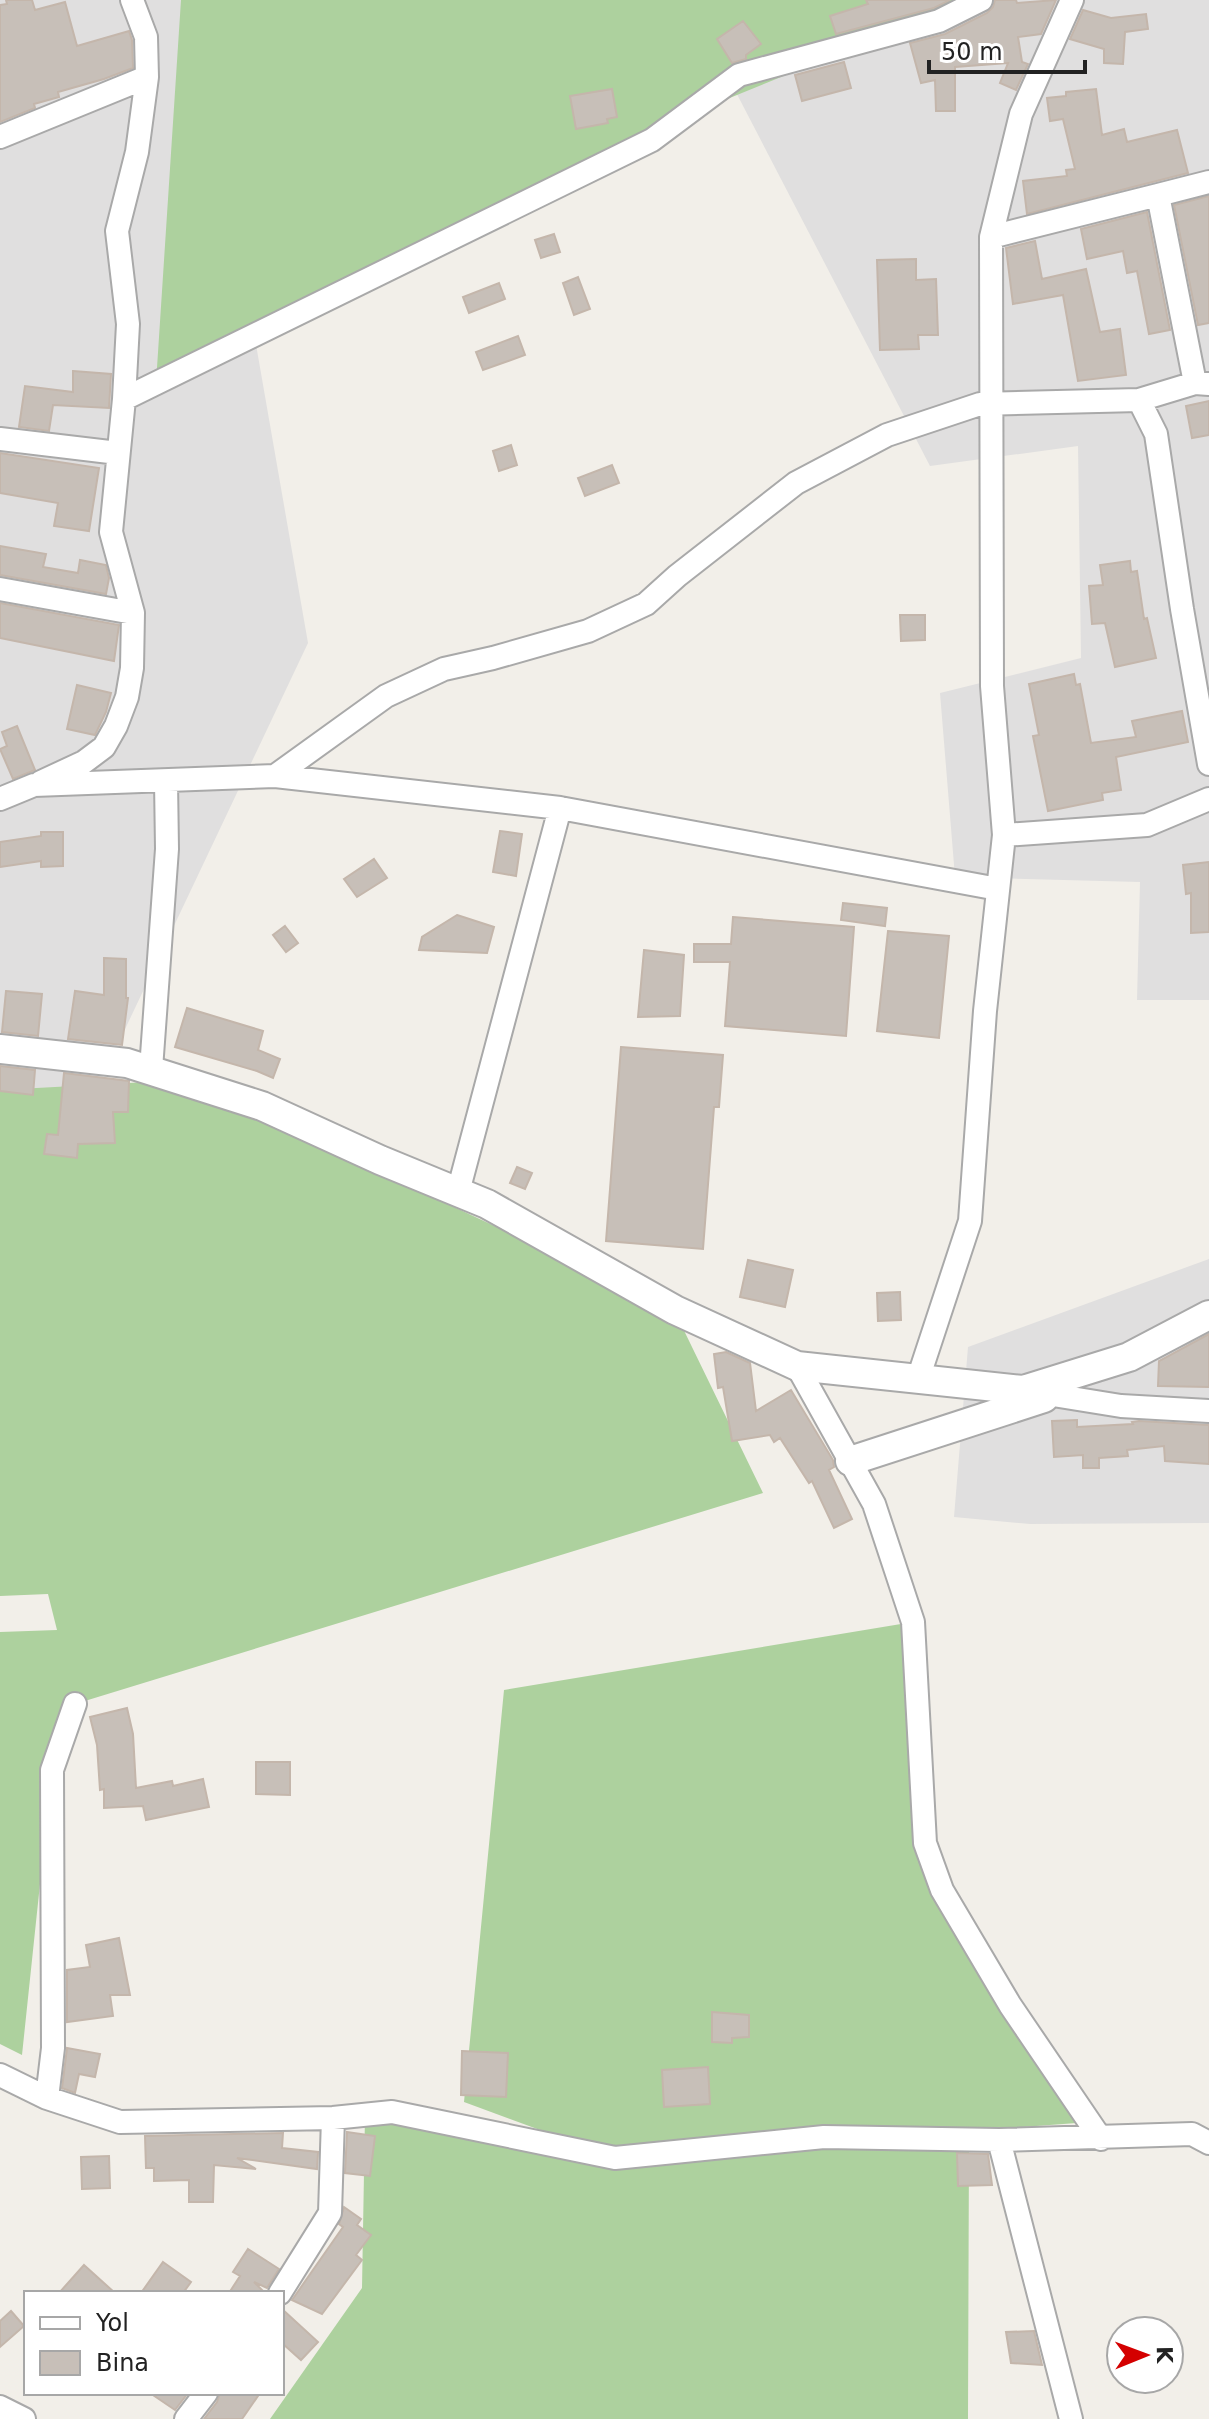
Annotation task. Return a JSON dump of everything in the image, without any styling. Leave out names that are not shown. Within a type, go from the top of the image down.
[{"type":"street","points":[[0,799],[84,762],[104,747],[127,697],[132,668],[133,613],[111,532],[128,324],[117,231],[137,152],[147,77],[146,37],[132,0]]},
{"type":"street","points":[[124,399],[652,140],[739,75],[939,21],[981,0]]},
{"type":"street","points":[[918,1379],[970,1221],[985,1011],[1004,835],[992,686],[991,237],[1021,114],[1072,0]]},
{"type":"street","points":[[0,137],[147,77]]},
{"type":"street","points":[[991,237],[1209,182]]},
{"type":"street","points":[[275,776],[386,696],[444,669],[588,631],[646,604],[796,483],[887,435],[980,404],[1139,400],[1202,383],[1158,195]]},
{"type":"street","points":[[1139,400],[1156,434],[1209,764]]},
{"type":"street","points":[[0,439],[118,453]]},
{"type":"street","points":[[0,589],[133,613]]},
{"type":"street","points":[[34,785],[275,776],[560,808],[998,889]]},
{"type":"street","points":[[151,1069],[167,849],[166,781]]},
{"type":"street","points":[[1004,835],[1147,825],[1209,799]]},
{"type":"street","points":[[458,1192],[560,808]]},
{"type":"street","points":[[0,1049],[127,1063],[262,1106],[487,1204],[675,1310],[797,1366],[1023,1390],[1121,1406],[1209,1411]]},
{"type":"street","points":[[1023,1390],[1129,1357],[1209,1315]]},
{"type":"street","points":[[797,1366],[874,1504],[913,1622],[925,1843],[942,1890],[1010,2005],[1101,2139]]},
{"type":"street","points":[[850,1461],[1053,1395]]},
{"type":"street","points":[[47,2098],[53,2048],[52,1770],[75,1704]]},
{"type":"street","points":[[0,2075],[47,2098],[120,2122],[333,2118],[392,2112],[615,2158],[824,2137],[999,2140],[1192,2134],[1209,2143]]},
{"type":"street","points":[[281,2291],[330,2213],[333,2118]]},
{"type":"street","points":[[999,2140],[1071,2419]]},
{"type":"street","points":[[186,2419],[204,2395]]},
{"type":"street","points":[[0,2407],[24,2419]]},
{"type":"shaded area","points":[[0,0],[196,0],[308,643],[0,1293]]},
{"type":"shaded area","points":[[773,0],[1209,0],[1209,1000],[1137,1000],[1140,882],[955,877],[940,693],[1081,658],[1078,446],[930,466],[700,23]]},
{"type":"shaded area","points":[[1209,1259],[1209,1523],[1030,1524],[954,1517],[968,1347]]},
{"type":"green space","points":[[181,0],[970,0],[683,117],[156,383]]},
{"type":"green space","points":[[183,1080],[674,1310],[763,1493],[75,1704],[52,1770],[22,2055],[0,2044],[0,1632],[57,1630],[48,1594],[0,1596],[0,1090]]},
{"type":"green space","points":[[913,1622],[942,1890],[1090,2122],[667,2154],[969,2139],[968,2419],[270,2419],[362,2288],[365,2115],[608,2155],[464,2102],[504,1690]]},
{"type":"building","points":[[6,0],[32,0],[35,10],[65,2],[77,46],[129,31],[133,68],[58,92],[59,97],[34,104],[35,108],[0,122],[0,5],[7,4]]},
{"type":"building","points":[[866,0],[950,0],[934,8],[836,34],[830,16],[868,4]]},
{"type":"building","points":[[995,0],[1016,0],[1017,3],[1056,0],[1041,34],[1018,37],[1022,62],[1028,64],[1016,90],[1000,83],[1008,63],[955,67],[955,111],[936,111],[935,80],[921,83],[910,43],[945,34],[987,13]]},
{"type":"building","points":[[1083,10],[1111,18],[1146,14],[1148,29],[1125,32],[1123,64],[1104,63],[1104,49],[1070,39]]},
{"type":"building","points":[[743,21],[761,44],[746,55],[746,59],[732,63],[717,39]]},
{"type":"building","points":[[844,62],[851,88],[802,101],[795,75]]},
{"type":"building","points":[[612,89],[617,117],[607,119],[608,123],[576,129],[570,96]]},
{"type":"building","points":[[1096,89],[1102,135],[1124,129],[1127,142],[1177,130],[1188,173],[1027,214],[1023,181],[1067,176],[1066,170],[1075,169],[1063,119],[1050,121],[1047,98],[1066,96],[1066,92]]},
{"type":"building","points":[[1209,196],[1209,323],[1198,325],[1174,205]]},
{"type":"building","points":[[1147,212],[1170,330],[1149,334],[1137,271],[1127,273],[1123,251],[1087,259],[1081,229]]},
{"type":"building","points":[[554,234],[560,252],[541,258],[535,240]]},
{"type":"building","points":[[1035,241],[1042,279],[1086,269],[1100,332],[1120,329],[1126,375],[1078,381],[1063,295],[1013,304],[1006,248]]},
{"type":"building","points":[[916,259],[916,280],[936,279],[938,335],[918,335],[919,349],[880,350],[877,260]]},
{"type":"building","points":[[578,277],[590,309],[574,315],[563,283]]},
{"type":"building","points":[[499,283],[505,299],[469,313],[463,297]]},
{"type":"building","points":[[518,336],[525,355],[483,370],[476,352]]},
{"type":"building","points":[[73,371],[111,374],[109,408],[53,405],[49,431],[19,427],[25,386],[73,392]]},
{"type":"building","points":[[1209,401],[1209,435],[1192,438],[1186,406]]},
{"type":"building","points":[[511,445],[517,465],[499,471],[493,451]]},
{"type":"building","points":[[0,453],[99,468],[89,531],[54,526],[58,503],[0,493]]},
{"type":"building","points":[[612,465],[619,483],[585,496],[578,478]]},
{"type":"building","points":[[0,546],[46,554],[43,567],[78,573],[80,560],[106,565],[109,578],[106,594],[0,575]]},
{"type":"building","points":[[1130,561],[1131,572],[1137,571],[1144,619],[1147,618],[1156,658],[1115,667],[1105,623],[1092,624],[1089,586],[1103,585],[1100,565]]},
{"type":"building","points":[[0,603],[119,625],[114,661],[0,638]]},
{"type":"building","points":[[900,615],[925,615],[925,640],[901,641]]},
{"type":"building","points":[[1074,674],[1076,685],[1080,684],[1091,743],[1136,737],[1132,721],[1182,711],[1188,742],[1116,757],[1121,790],[1102,793],[1103,800],[1048,811],[1033,736],[1039,735],[1029,684]]},
{"type":"building","points":[[77,685],[111,693],[95,735],[67,729]]},
{"type":"building","points":[[17,726],[35,770],[13,779],[0,749],[7,746],[2,732]]},
{"type":"building","points":[[500,831],[522,834],[516,876],[493,872]]},
{"type":"building","points":[[41,832],[63,832],[63,866],[41,867],[41,861],[0,867],[0,842],[41,836]]},
{"type":"building","points":[[374,859],[387,878],[357,897],[344,879]]},
{"type":"building","points":[[1209,862],[1209,932],[1191,933],[1191,893],[1186,894],[1183,865]]},
{"type":"building","points":[[843,903],[887,908],[885,926],[841,920]]},
{"type":"building","points":[[457,915],[494,927],[487,953],[419,950],[422,937]]},
{"type":"building","points":[[733,917],[854,927],[846,1036],[725,1026],[730,962],[694,962],[694,944],[731,944]]},
{"type":"building","points":[[285,926],[298,943],[286,952],[273,935]]},
{"type":"building","points":[[888,931],[949,936],[939,1038],[877,1031]]},
{"type":"building","points":[[644,950],[684,955],[680,1016],[638,1017]]},
{"type":"building","points":[[104,958],[126,959],[128,998],[122,1045],[68,1039],[75,991],[104,995]]},
{"type":"building","points":[[6,991],[42,994],[38,1036],[2,1032]]},
{"type":"building","points":[[187,1008],[263,1031],[258,1050],[280,1059],[273,1078],[175,1047]]},
{"type":"building","points":[[621,1047],[723,1055],[719,1107],[714,1107],[703,1249],[606,1241]]},
{"type":"building","points":[[0,1066],[35,1070],[33,1095],[0,1091]]},
{"type":"building","points":[[64,1073],[129,1081],[128,1112],[113,1112],[115,1143],[78,1144],[77,1158],[44,1154],[47,1134],[58,1135]]},
{"type":"building","points":[[517,1167],[532,1173],[525,1189],[510,1183]]},
{"type":"building","points":[[748,1260],[793,1270],[785,1307],[740,1297]]},
{"type":"building","points":[[900,1292],[901,1320],[878,1321],[877,1293]]},
{"type":"building","points":[[1209,1334],[1209,1387],[1158,1386],[1159,1361]]},
{"type":"building","points":[[726,1352],[750,1363],[756,1411],[791,1390],[833,1460],[834,1467],[829,1470],[852,1519],[834,1528],[812,1481],[809,1483],[780,1438],[774,1442],[770,1435],[732,1441],[723,1387],[718,1388],[714,1354]]},
{"type":"building","points":[[1077,1420],[1077,1427],[1133,1424],[1139,1421],[1209,1425],[1209,1464],[1165,1461],[1164,1446],[1127,1450],[1128,1456],[1099,1458],[1099,1468],[1083,1468],[1083,1455],[1054,1457],[1052,1421]]},
{"type":"building","points":[[127,1708],[133,1734],[136,1788],[172,1781],[173,1786],[203,1779],[209,1807],[146,1820],[143,1806],[104,1808],[104,1789],[100,1790],[97,1745],[90,1717]]},
{"type":"building","points":[[256,1762],[290,1762],[290,1795],[256,1794]]},
{"type":"building","points":[[119,1938],[130,1995],[110,1995],[113,2016],[67,2022],[67,1970],[90,1967],[86,1945]]},
{"type":"building","points":[[712,2012],[749,2015],[749,2037],[732,2038],[732,2043],[712,2042]]},
{"type":"building","points":[[67,2048],[100,2054],[95,2077],[79,2074],[75,2093],[62,2088]]},
{"type":"building","points":[[462,2051],[508,2053],[506,2097],[461,2095]]},
{"type":"building","points":[[708,2067],[710,2104],[664,2107],[662,2070]]},
{"type":"building","points":[[347,2132],[375,2136],[370,2176],[345,2173]]},
{"type":"building","points":[[283,2133],[282,2148],[318,2152],[317,2169],[237,2158],[256,2169],[214,2165],[213,2202],[189,2202],[189,2180],[154,2181],[154,2168],[146,2168],[145,2136]]},
{"type":"building","points":[[957,2153],[988,2154],[992,2185],[958,2186]]},
{"type":"building","points":[[109,2156],[110,2188],[82,2189],[81,2157]]},
{"type":"building","points":[[344,2207],[361,2219],[357,2225],[371,2235],[356,2255],[362,2260],[322,2314],[292,2300],[343,2227],[339,2224]]},
{"type":"building","points":[[248,2249],[279,2269],[267,2288],[254,2282],[263,2291],[230,2291],[240,2276],[233,2272]]},
{"type":"building","points":[[163,2262],[191,2282],[184,2291],[142,2291]]},
{"type":"building","points":[[84,2265],[113,2291],[61,2291]]},
{"type":"building","points":[[11,2311],[24,2326],[0,2347],[0,2321]]},
{"type":"building","points":[[284,2311],[318,2342],[301,2360],[284,2345]]},
{"type":"building","points":[[1034,2331],[1042,2365],[1011,2363],[1006,2332]]},
{"type":"building","points":[[153,2395],[186,2395],[175,2410]]},
{"type":"building","points":[[219,2395],[259,2395],[242,2419],[204,2419]]}]
